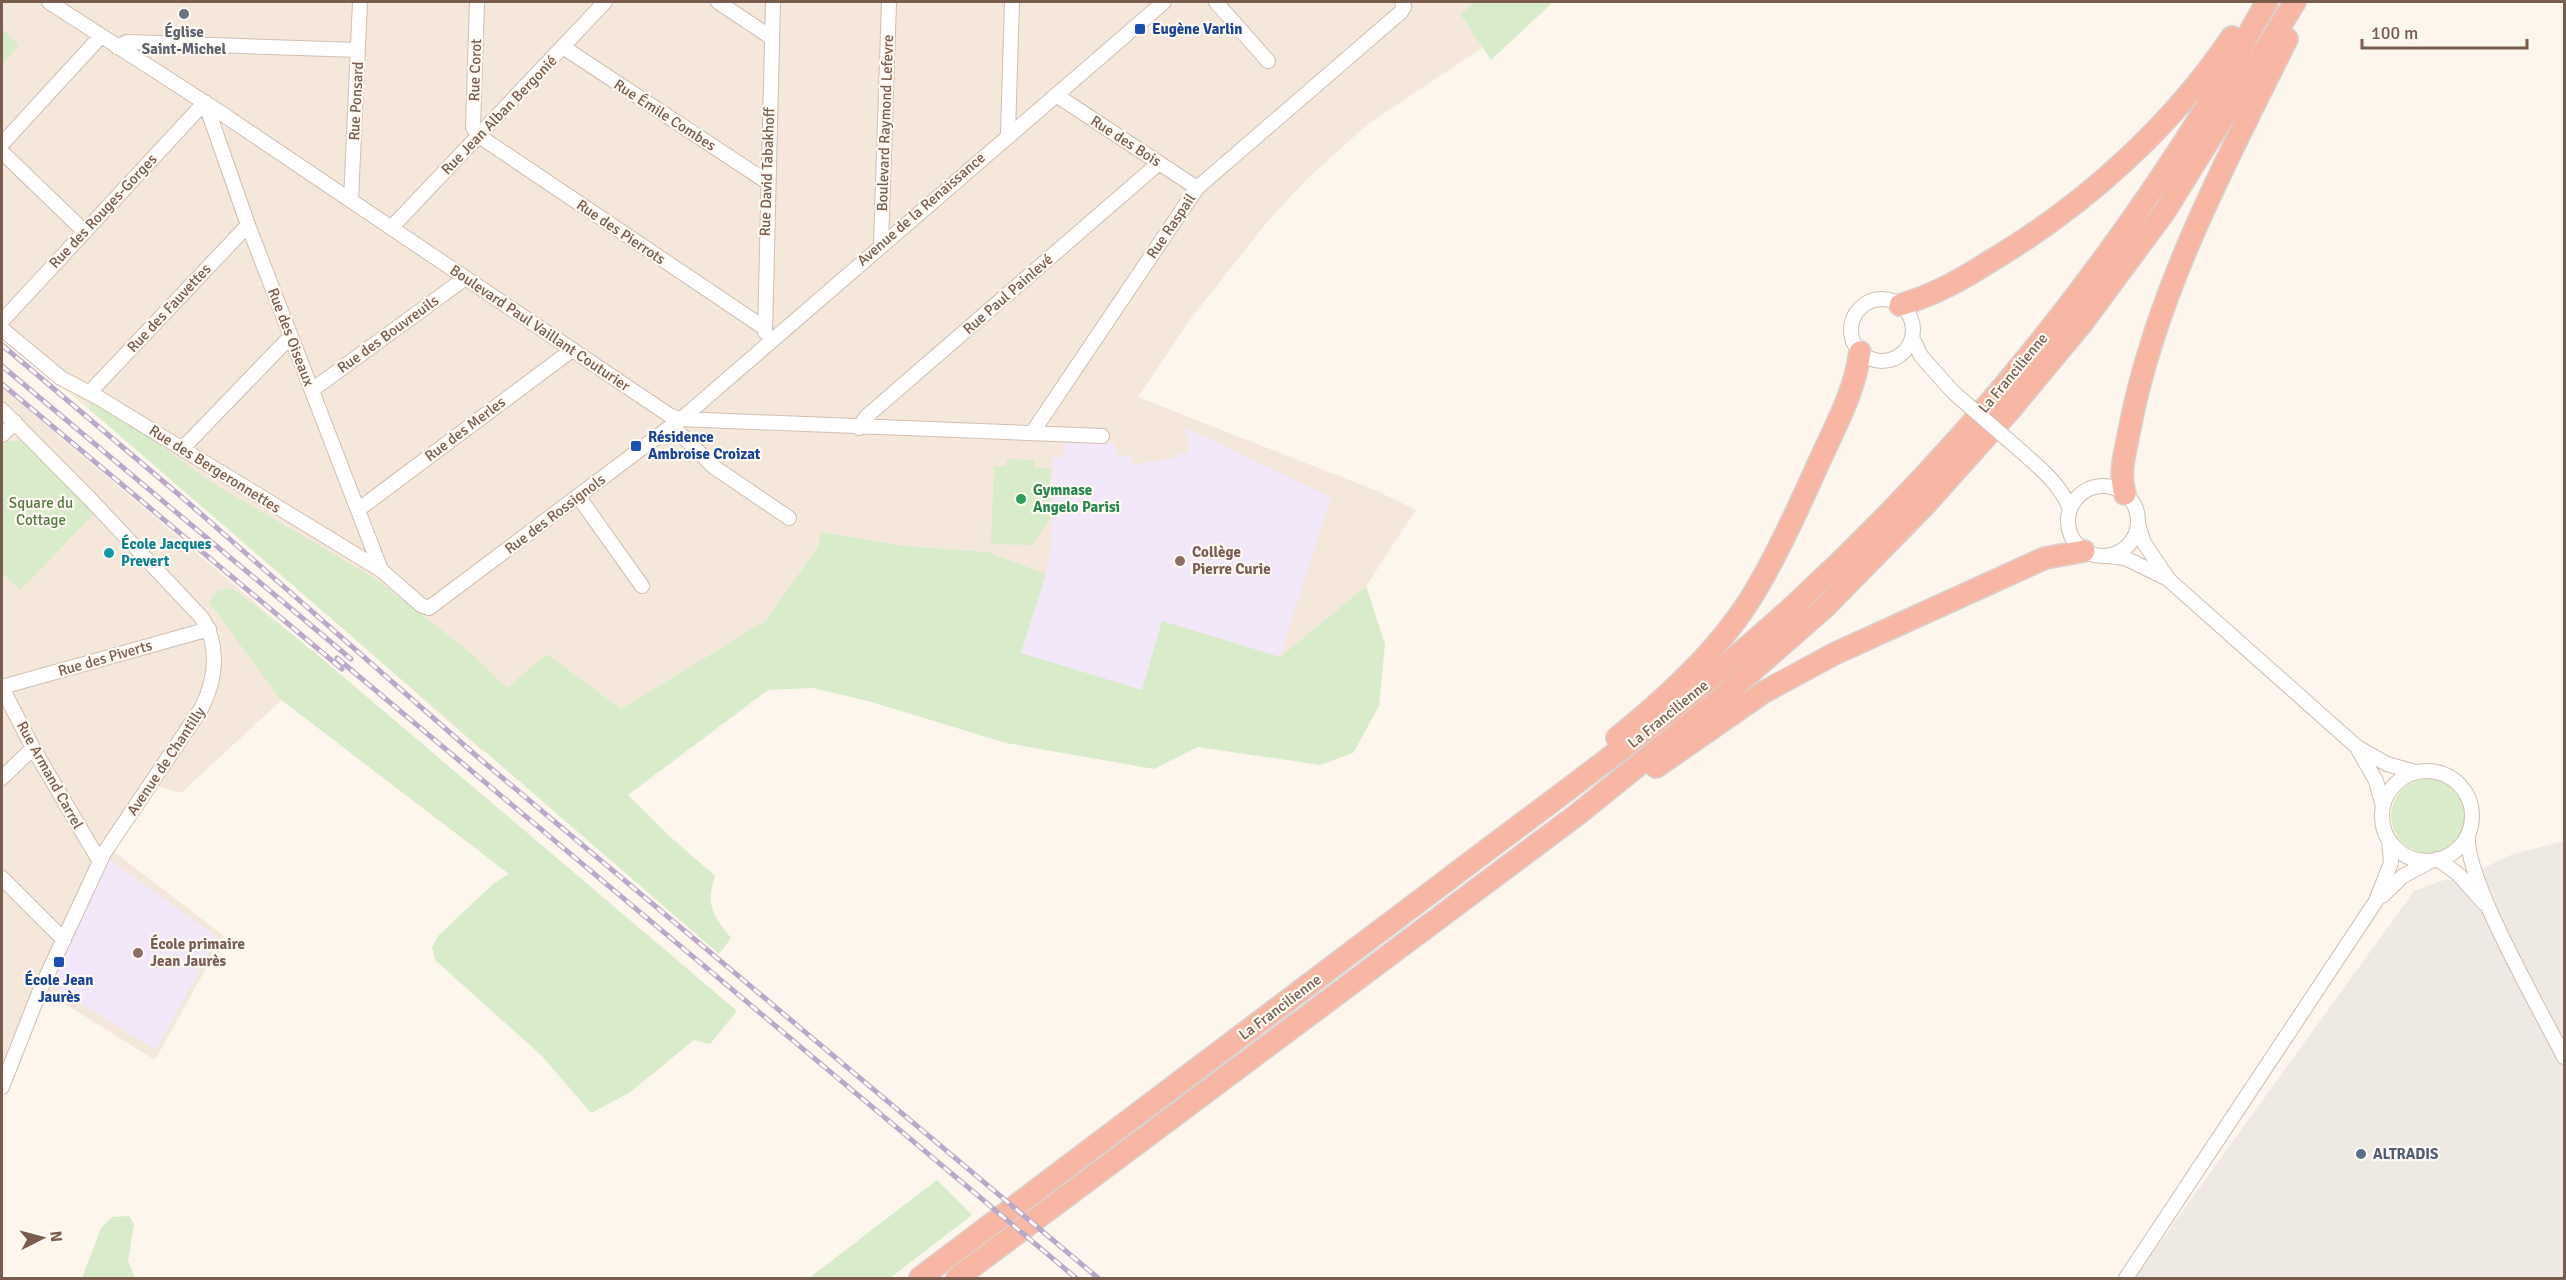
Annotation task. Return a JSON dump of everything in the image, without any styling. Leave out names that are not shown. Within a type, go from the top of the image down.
[{"type":"highway","points":[[1900,305],[1942,290],[2014,248],[2100,184],[2157,129],[2215,62],[2256,2]]},
{"type":"highway","name":"La Francilienne","points":[[920,1278],[1660,721],[1707,683],[1801,598],[1903,497],[1988,404],[2071,301],[2132,218],[2211,99],[2267,2]]},
{"type":"highway","name":"La Francilienne","points":[[957,1278],[1578,814],[1719,700],[1826,607],[1925,505],[2083,322],[2165,212],[2295,2]]},
{"type":"highway","points":[[2125,494],[2121,473],[2135,401],[2174,276],[2238,137],[2306,2]]},
{"type":"highway","points":[[1504,837],[1524,813],[1627,729],[1721,639],[1761,583],[1793,519],[1857,375],[1860,352]]},
{"type":"highway","points":[[1578,814],[1587,815],[1702,734],[1793,675],[2044,558],[2084,551]]},
{"type":"street","name":"Boulevard Paul Vaillant Couturier","points":[[50,2],[392,227],[464,279],[669,415],[676,423],[1102,436]]},
{"type":"street","name":"Rue Ponsard","points":[[351,200],[360,2]]},
{"type":"street","name":"Rue Corot","points":[[477,2],[473,127],[479,136]]},
{"type":"street","name":"Rue Jean Alban Bergonié","points":[[392,227],[605,2]]},
{"type":"street","points":[[718,2],[772,38]]},
{"type":"street","name":"Rue David Tabakhoff","points":[[769,342],[764,327],[773,2]]},
{"type":"street","name":"Boulevard Raymond Lefevre","points":[[881,244],[889,2]]},
{"type":"street","points":[[1008,133],[1012,2]]},
{"type":"street","name":"Avenue de la Renaissance","points":[[676,423],[1008,133],[1164,2]]},
{"type":"street","points":[[1216,2],[1268,61]]},
{"type":"street","name":"Rue Raspail","points":[[1032,433],[1197,188],[1403,4]]},
{"type":"street","points":[[2,144],[101,36]]},
{"type":"street","points":[[117,48],[127,42],[358,50]]},
{"type":"street","name":"Rue Émile Combes","points":[[563,47],[767,182]]},
{"type":"street","name":"Rue des Bois","points":[[1056,95],[1197,188]]},
{"type":"street","name":"Rue des Oiseaux","points":[[205,102],[248,225],[381,570]]},
{"type":"street","name":"Rue des Rouges-Gorges","points":[[2,321],[205,102]]},
{"type":"street","name":"Rue des Pierrots","points":[[479,136],[764,327]]},
{"type":"street","points":[[2,152],[84,231]]},
{"type":"street","name":"Rue Paul Painlevé","points":[[860,428],[867,416],[1159,163]]},
{"type":"street","name":"Rue des Fauvettes","points":[[90,392],[248,225]]},
{"type":"street","name":"Rue des Bouvreuils","points":[[312,390],[464,279]]},
{"type":"street","points":[[1912,337],[1905,351],[1899,356],[1878,361],[1860,352],[1851,335],[1851,325],[1861,307],[1881,299],[1900,305],[1912,322],[1912,337],[1921,356],[1953,392]]},
{"type":"street","name":"Rue des Bergeronnettes","points":[[2,329],[61,378],[90,392],[381,570],[422,605],[429,608]]},
{"type":"street","points":[[183,449],[291,336]]},
{"type":"street","name":"Rue des Merles","points":[[358,510],[572,350]]},
{"type":"street","points":[[1899,356],[1929,371],[2047,474],[2066,497],[2070,509],[2070,532],[2084,551],[2125,558],[2169,580]]},
{"type":"street","points":[[2,410],[115,525],[209,629]]},
{"type":"street","points":[[2,435],[15,422]]},
{"type":"street","points":[[676,423],[714,467],[789,518]]},
{"type":"street","name":"Rue des Rossignols","points":[[429,608],[676,423]]},
{"type":"street","points":[[2022,452],[2054,477],[2084,492]]},
{"type":"street","points":[[2070,509],[2084,492],[2105,486],[2125,494],[2132,502],[2144,543],[2169,580],[2357,747],[2387,764],[2415,772],[2441,773],[2458,783],[2469,800],[2471,809],[2468,852],[2492,911],[2565,1057]]},
{"type":"street","points":[[578,496],[642,586]]},
{"type":"street","points":[[2107,556],[2128,545],[2138,524]]},
{"type":"street","name":"Rue des Piverts","points":[[2,687],[209,629]]},
{"type":"street","name":"Avenue de Chantilly","points":[[2,1087],[6,1057],[100,862],[201,709],[210,691],[214,659],[209,629]]},
{"type":"street","name":"Rue Armand Carrel","points":[[2,687],[33,748],[100,862]]},
{"type":"street","points":[[2357,747],[2376,781],[2383,806],[2382,821],[2389,840],[2391,863],[2376,902]]},
{"type":"street","points":[[2,778],[33,748]]},
{"type":"street","points":[[2383,806],[2395,784],[2415,772]]},
{"type":"street","points":[[2126,1278],[2376,902],[2403,876],[2460,846],[2468,833]]},
{"type":"street","points":[[2389,840],[2404,854],[2413,858],[2436,859],[2456,872],[2492,911]]},
{"type":"street","points":[[2,878],[64,940]]},
{"type":"shaded area","points":[[2,2],[1475,2],[1460,14],[1483,47],[1368,124],[1308,178],[1268,221],[1192,317],[1138,397],[1377,491],[1416,510],[1366,586],[1280,657],[1142,691],[1020,653],[1046,574],[988,552],[905,546],[818,547],[765,621],[621,709],[547,654],[483,752],[181,486],[2,337]]},
{"type":"shaded area","points":[[2,388],[324,661],[181,793],[151,784],[108,847],[224,936],[155,1060],[41,989],[2,1087]]},
{"type":"shaded area","name":"Collège Pierre Curie","points":[[1186,428],[1331,497],[1280,657],[1163,621],[1142,691],[1020,653],[1046,574],[1051,547],[1053,456],[1062,458],[1065,443],[1115,443],[1118,456],[1131,455],[1132,465],[1176,458],[1179,454],[1189,453]]},
{"type":"shaded area","points":[[2564,841],[2564,1278],[2134,1278],[2414,891],[2444,880],[2458,880],[2513,854]]},
{"type":"shaded area","name":"École primaire Jean Jaurès","points":[[109,859],[218,938],[156,1050],[51,985]]},
{"type":"green space","points":[[1475,2],[1553,2],[1491,60],[1460,14]]},
{"type":"green space","points":[[2,28],[19,45],[2,65]]},
{"type":"green space","points":[[90,398],[95,398],[211,482],[376,579],[467,650],[507,688],[547,654],[621,709],[765,621],[818,547],[821,532],[905,546],[988,552],[1046,574],[1021,653],[1142,690],[1162,621],[1280,657],[1366,586],[1385,644],[1379,706],[1353,753],[1320,765],[1198,747],[1154,769],[1006,743],[868,701],[813,688],[768,690],[628,795],[666,833],[715,876],[711,902],[715,916],[731,938],[719,954],[89,409]]},
{"type":"green space","name":"Square du Cottage","points":[[27,439],[95,513],[20,590],[2,573],[2,446],[6,442]]},
{"type":"green space","name":"Gymnase Angelo Parisi","points":[[1007,459],[1035,460],[1035,468],[1050,468],[1050,519],[1032,545],[991,544],[994,466],[1006,466]]},
{"type":"green space","points":[[232,588],[313,651],[737,1011],[710,1044],[694,1040],[629,1093],[591,1113],[542,1056],[435,960],[432,947],[438,936],[494,883],[509,874],[280,699],[209,602],[217,591]]},
{"type":"green space","points":[[2428,779],[2442,782],[2454,790],[2462,802],[2465,816],[2462,830],[2454,842],[2442,850],[2428,853],[2414,850],[2402,842],[2394,830],[2391,816],[2394,802],[2402,790],[2414,782]]},
{"type":"green space","points":[[937,1180],[972,1215],[890,1278],[809,1278]]},
{"type":"green space","points":[[129,1216],[134,1224],[128,1261],[135,1278],[82,1278],[101,1228],[112,1217]]},
{"type":"railway","points":[[2,345],[184,499],[480,759],[1098,1278]]},
{"type":"railway","points":[[2,366],[351,659]]},
{"type":"railway","points":[[2,384],[342,669]]},
{"type":"railway","points":[[337,658],[1076,1278]]},
{"type":"place","name":"Église Saint-Michel","points":[[184,14]]},
{"type":"place","name":"Eugène Varlin","points":[[1140,29]]},
{"type":"place","name":"Résidence Ambroise Croizat","points":[[636,446]]},
{"type":"place","name":"Gymnase Angelo Parisi","points":[[1021,499]]},
{"type":"place","name":"École Jacques Prevert","points":[[109,553]]},
{"type":"place","name":"Collège Pierre Curie","points":[[1180,561]]},
{"type":"place","name":"École primaire Jean Jaurès","points":[[138,953]]},
{"type":"place","name":"École Jean Jaurès","points":[[59,962]]},
{"type":"place","name":"ALTRADIS","points":[[2361,1154]]}]
